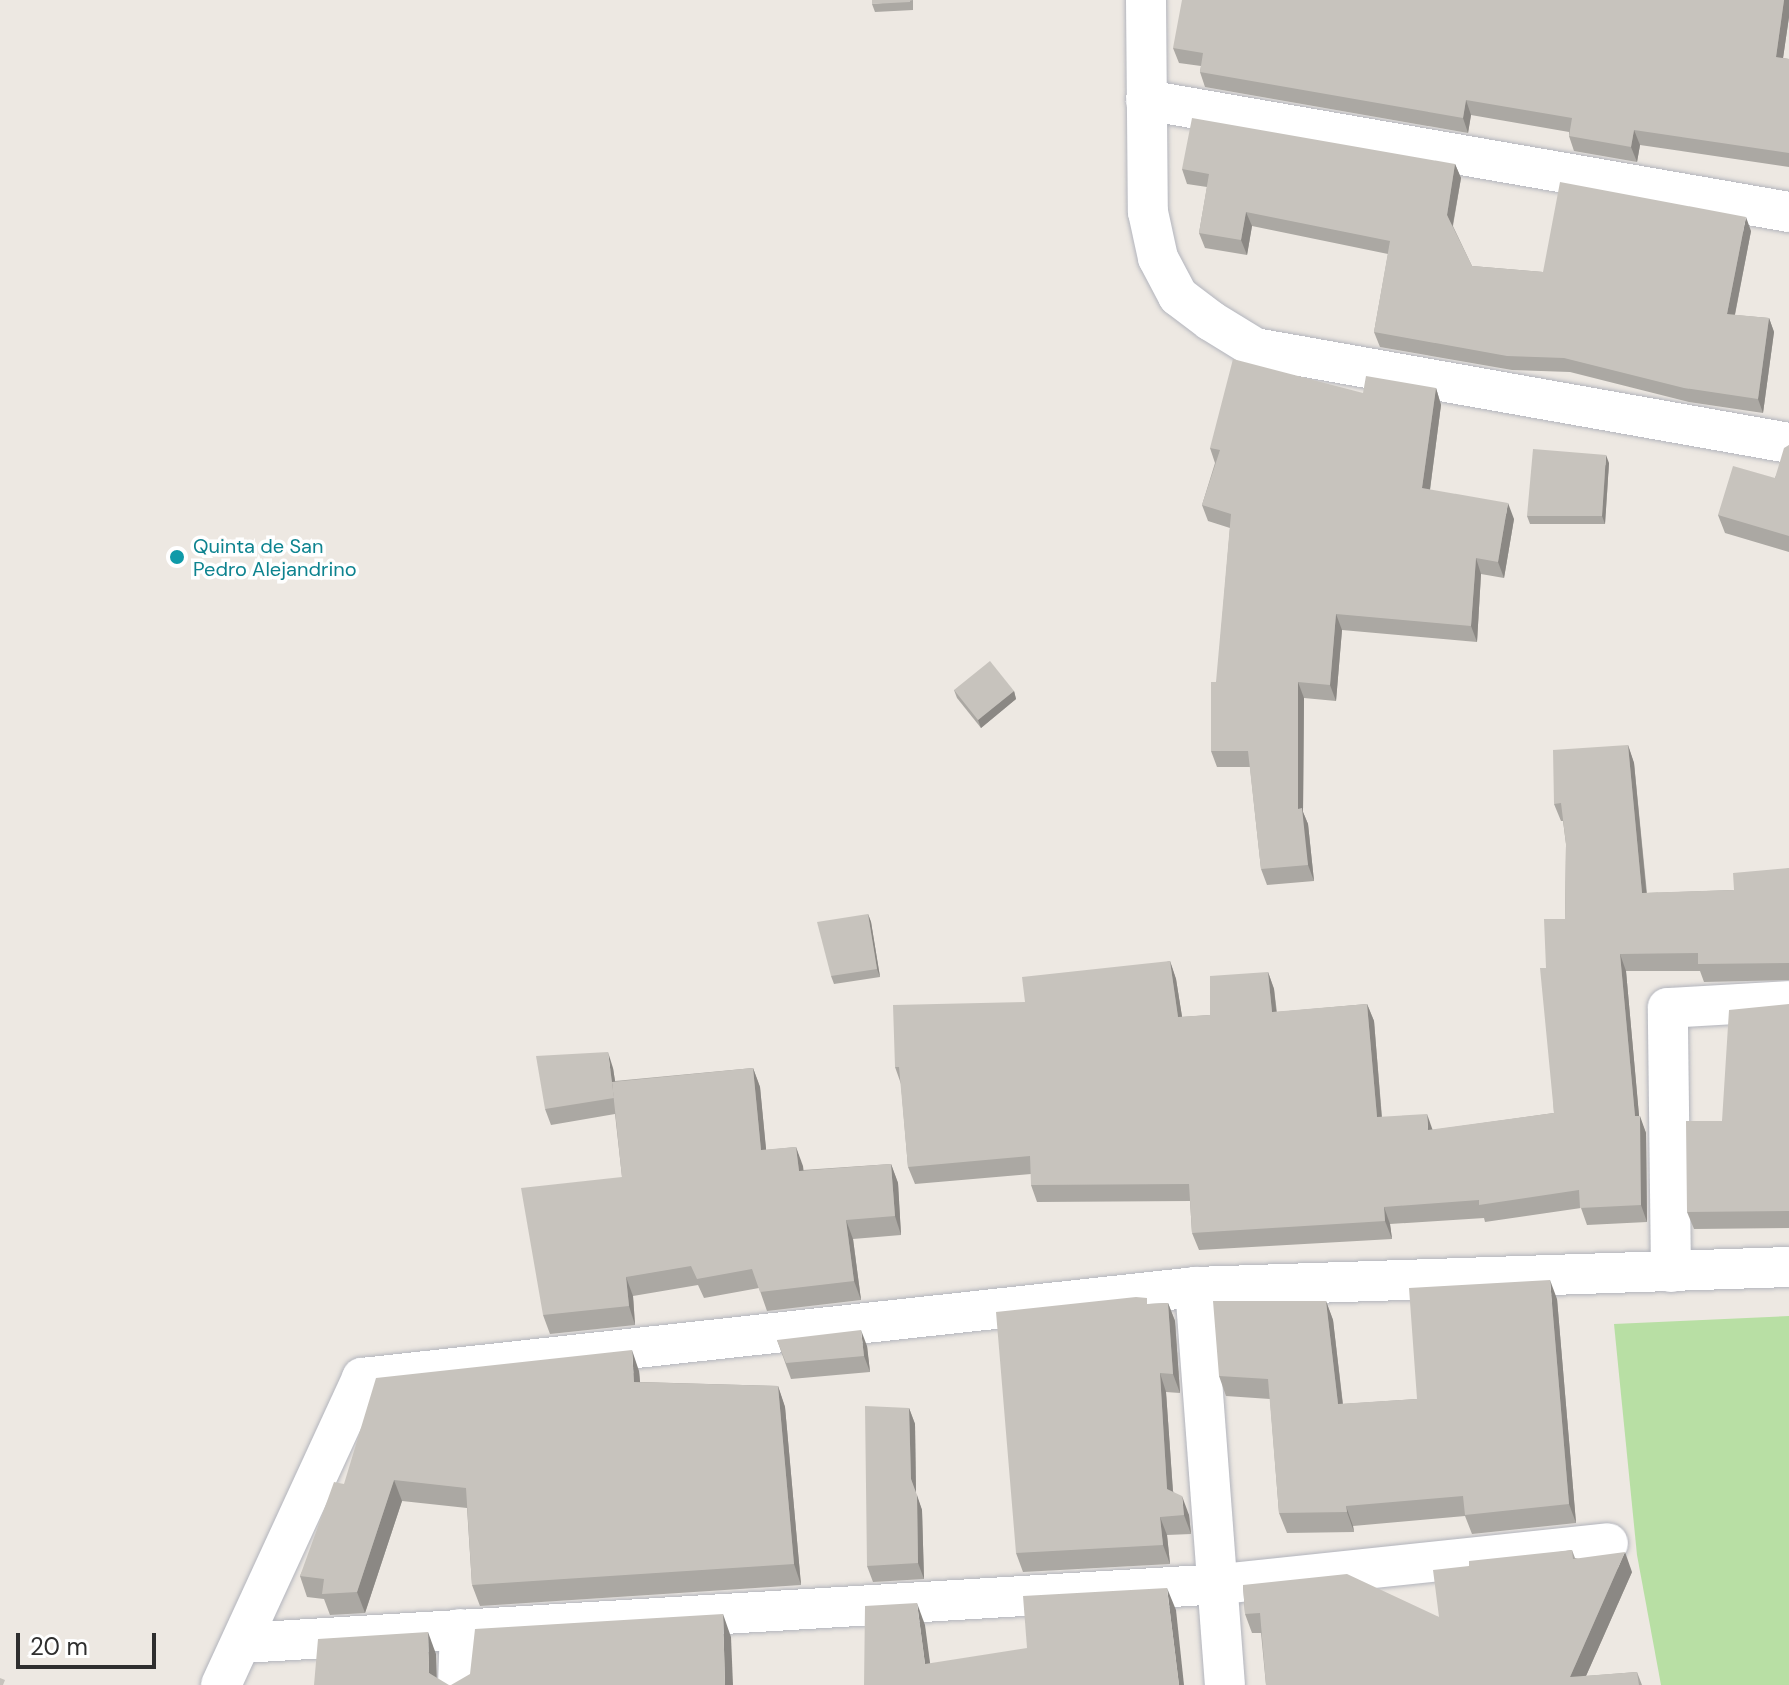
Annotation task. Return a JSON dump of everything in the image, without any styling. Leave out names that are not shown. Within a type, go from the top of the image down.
[{"type":"street","points":[[1146,0],[1148,212],[1158,258],[1178,296],[1255,348],[1787,434]]},
{"type":"street","points":[[1146,100],[1789,212]]},
{"type":"street","points":[[1671,1272],[1668,1008],[1789,1001]]},
{"type":"street","points":[[221,1685],[243,1643],[362,1378],[1195,1287],[1789,1267]]},
{"type":"street","points":[[1195,1287],[1221,1584],[1225,1685]]},
{"type":"street","points":[[243,1643],[1221,1584],[1608,1543]]},
{"type":"street","points":[[458,1685],[460,1629]]},
{"type":"green space","points":[[1789,1316],[1789,1685],[1661,1685],[1637,1555],[1614,1324]]},
{"type":"building","points":[[872,0],[910,0],[910,2],[872,4]]},
{"type":"building","points":[[1182,0],[1784,0],[1776,57],[1789,59],[1789,153],[1634,130],[1631,147],[1569,136],[1572,118],[1466,100],[1463,118],[1200,72],[1203,53],[1173,48]]},
{"type":"building","points":[[1192,118],[1455,164],[1447,215],[1472,266],[1543,272],[1560,182],[1746,217],[1727,314],[1769,318],[1758,399],[1684,388],[1564,358],[1507,356],[1374,332],[1390,241],[1246,212],[1241,240],[1199,233],[1209,174],[1182,169]]},
{"type":"building","points":[[1233,359],[1363,393],[1366,376],[1436,388],[1422,488],[1508,503],[1498,562],[1476,558],[1471,626],[1336,614],[1330,685],[1298,682],[1298,809],[1302,808],[1308,865],[1261,869],[1248,751],[1211,751],[1211,682],[1216,682],[1231,514],[1202,505],[1220,450],[1210,448]]},
{"type":"building","points":[[1789,445],[1789,536],[1718,515],[1733,466],[1775,478],[1784,448]]},
{"type":"building","points":[[1533,449],[1606,455],[1602,516],[1527,516]]},
{"type":"building","points":[[990,661],[1014,691],[978,720],[954,690]]},
{"type":"building","points":[[1628,745],[1642,893],[1734,890],[1733,873],[1789,868],[1789,963],[1698,964],[1698,953],[1620,954],[1635,1116],[1640,1116],[1641,1205],[1580,1208],[1579,1190],[1479,1205],[1479,1200],[1384,1207],[1385,1221],[1192,1233],[1189,1184],[1031,1185],[1030,1156],[908,1167],[899,1067],[895,1067],[893,1005],[1025,1002],[1022,977],[1170,961],[1178,1017],[1210,1015],[1210,976],[1268,972],[1272,1012],[1367,1004],[1377,1117],[1427,1114],[1428,1130],[1554,1113],[1540,968],[1546,968],[1544,919],[1565,919],[1566,844],[1561,803],[1554,804],[1553,750]]},
{"type":"building","points":[[868,914],[877,969],[831,976],[817,922]]},
{"type":"building","points":[[1789,1004],[1789,1211],[1687,1212],[1686,1121],[1722,1121],[1729,1010]]},
{"type":"building","points":[[608,1052],[614,1098],[545,1109],[536,1056]]},
{"type":"building","points":[[753,1068],[761,1150],[796,1147],[799,1171],[891,1164],[895,1216],[846,1220],[854,1281],[760,1292],[752,1269],[697,1279],[691,1266],[626,1277],[629,1306],[543,1315],[521,1188],[622,1177],[612,1082]]},
{"type":"building","points":[[1550,1280],[1569,1504],[1465,1515],[1463,1496],[1346,1506],[1347,1512],[1279,1513],[1268,1379],[1219,1376],[1213,1301],[1326,1301],[1338,1404],[1417,1399],[1409,1288]]},
{"type":"building","points":[[1147,1298],[1147,1304],[1168,1303],[1173,1374],[1160,1373],[1167,1489],[1182,1496],[1184,1515],[1160,1517],[1163,1545],[1016,1553],[996,1312]]},
{"type":"building","points":[[861,1330],[864,1356],[786,1363],[777,1340]]},
{"type":"building","points":[[632,1350],[634,1382],[778,1386],[794,1564],[472,1585],[466,1488],[394,1480],[357,1592],[322,1594],[324,1579],[300,1576],[334,1482],[344,1484],[376,1378]]},
{"type":"building","points":[[865,1406],[909,1408],[911,1479],[917,1495],[918,1563],[867,1566]]},
{"type":"building","points":[[1572,1550],[1573,1559],[1625,1552],[1570,1677],[1637,1672],[1639,1685],[1266,1685],[1260,1613],[1245,1614],[1243,1585],[1347,1574],[1439,1617],[1433,1570],[1469,1566],[1469,1561]]},
{"type":"building","points":[[1167,1588],[1179,1685],[864,1685],[865,1606],[917,1603],[925,1664],[1027,1648],[1023,1596]]},
{"type":"building","points":[[723,1614],[725,1685],[451,1685],[470,1674],[475,1629]]},
{"type":"building","points":[[428,1632],[429,1673],[449,1685],[314,1685],[318,1639]]},
{"type":"place","name":"Quinta de San Pedro Alejandrino","points":[[177,557]]}]
